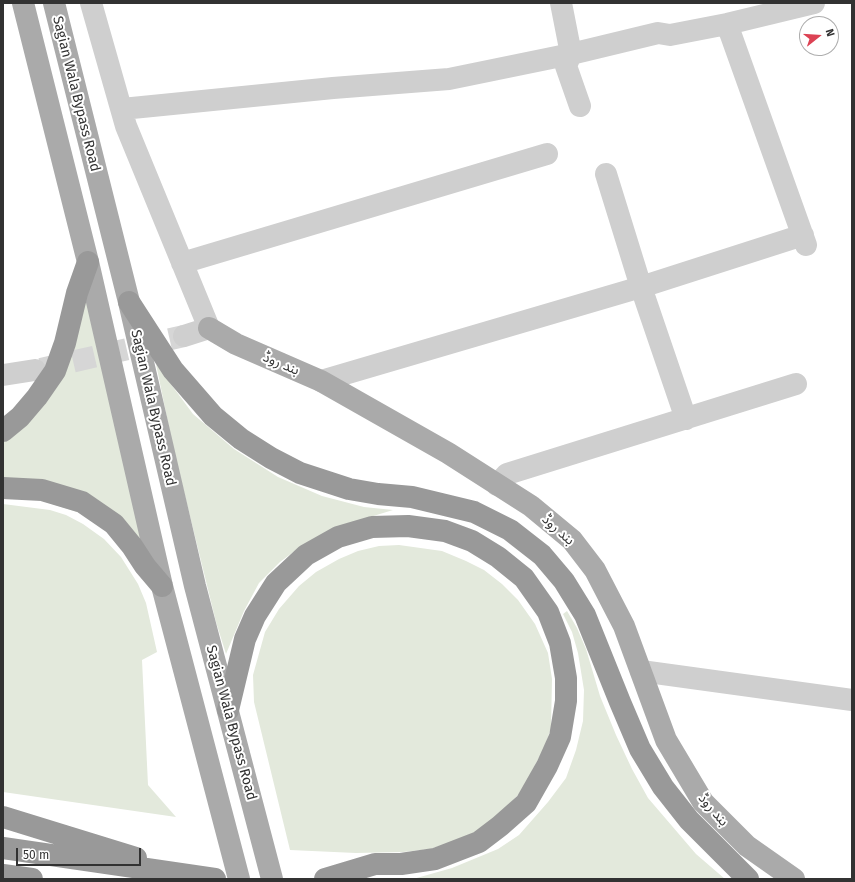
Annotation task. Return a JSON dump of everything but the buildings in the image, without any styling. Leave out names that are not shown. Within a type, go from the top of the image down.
[{"type":"highway","points":[[3,431],[20,417],[37,397],[55,371],[65,343],[77,293],[88,262]]},
{"type":"highway","points":[[129,302],[173,370],[213,416],[241,439],[270,458],[300,473],[349,489],[378,494],[412,497],[474,512],[510,530],[542,555],[564,581],[585,615],[640,750],[663,787],[689,820],[748,879]]},
{"type":"highway","points":[[3,488],[42,490],[82,502],[114,524],[162,586]]},
{"type":"highway","points":[[228,710],[242,652],[254,616],[276,583],[306,555],[338,537],[372,527],[408,526],[445,531],[472,542],[498,556],[524,578],[548,612],[560,643],[566,678],[566,701],[560,737],[547,766],[526,803],[479,842],[435,859],[401,864],[375,864],[325,879]]},
{"type":"highway","points":[[3,817],[104,847],[189,876]]},
{"type":"highway","points":[[3,848],[215,879]]},
{"type":"highway","points":[[3,875],[32,879]]},
{"type":"main road","name":"Sagian Wala Bypass Road","points":[[23,3],[88,262],[162,586],[239,879]]},
{"type":"main road","name":"Sagian Wala Bypass Road","points":[[54,3],[129,302],[195,586],[272,879]]},
{"type":"main road","name":"بند روڈ","points":[[209,328],[236,344],[322,381],[448,454],[531,506],[572,540],[596,570],[624,626],[666,740],[703,802],[746,846],[794,879]]},
{"type":"street","points":[[91,3],[126,126],[209,328],[184,336]]},
{"type":"street","points":[[561,3],[571,54],[566,66],[580,106]]},
{"type":"street","points":[[122,110],[333,88],[449,79],[571,54],[658,33],[670,35],[727,24],[814,3]]},
{"type":"street","points":[[322,381],[804,240],[727,24]]},
{"type":"street","points":[[182,263],[548,154]]},
{"type":"street","points":[[606,174],[641,287],[686,419]]},
{"type":"street","points":[[3,375],[35,370]]},
{"type":"street","points":[[497,485],[507,474],[796,384]]},
{"type":"street","points":[[641,671],[852,700]]},
{"type":"shaded area","points":[[88,264],[162,586],[114,524],[3,488],[3,431],[37,397]]},
{"type":"shaded area","points":[[156,364],[193,414],[234,449],[278,477],[322,496],[364,507],[393,510],[357,521],[300,547],[280,562],[259,583],[244,611],[226,654],[216,622],[173,447]]},
{"type":"shaded area","points":[[3,504],[50,510],[66,515],[83,524],[104,539],[121,557],[138,584],[146,603],[157,652],[142,660],[148,785],[176,817],[3,792]]},
{"type":"shaded area","points":[[399,545],[442,551],[466,561],[484,570],[502,584],[518,600],[535,624],[548,653],[552,679],[551,728],[545,746],[521,792],[484,829],[462,839],[430,849],[403,852],[356,853],[290,850],[254,702],[253,675],[265,632],[279,609],[299,586],[316,572],[339,559],[358,551],[379,546]]},
{"type":"shaded area","points":[[567,611],[577,628],[586,649],[600,696],[616,735],[648,798],[696,854],[725,879],[413,879],[452,868],[498,849],[519,835],[548,802],[566,778],[576,750],[583,721],[584,690],[578,653],[572,632],[563,614]]},
{"type":"tunnel","points":[[41,369],[184,336]]}]
